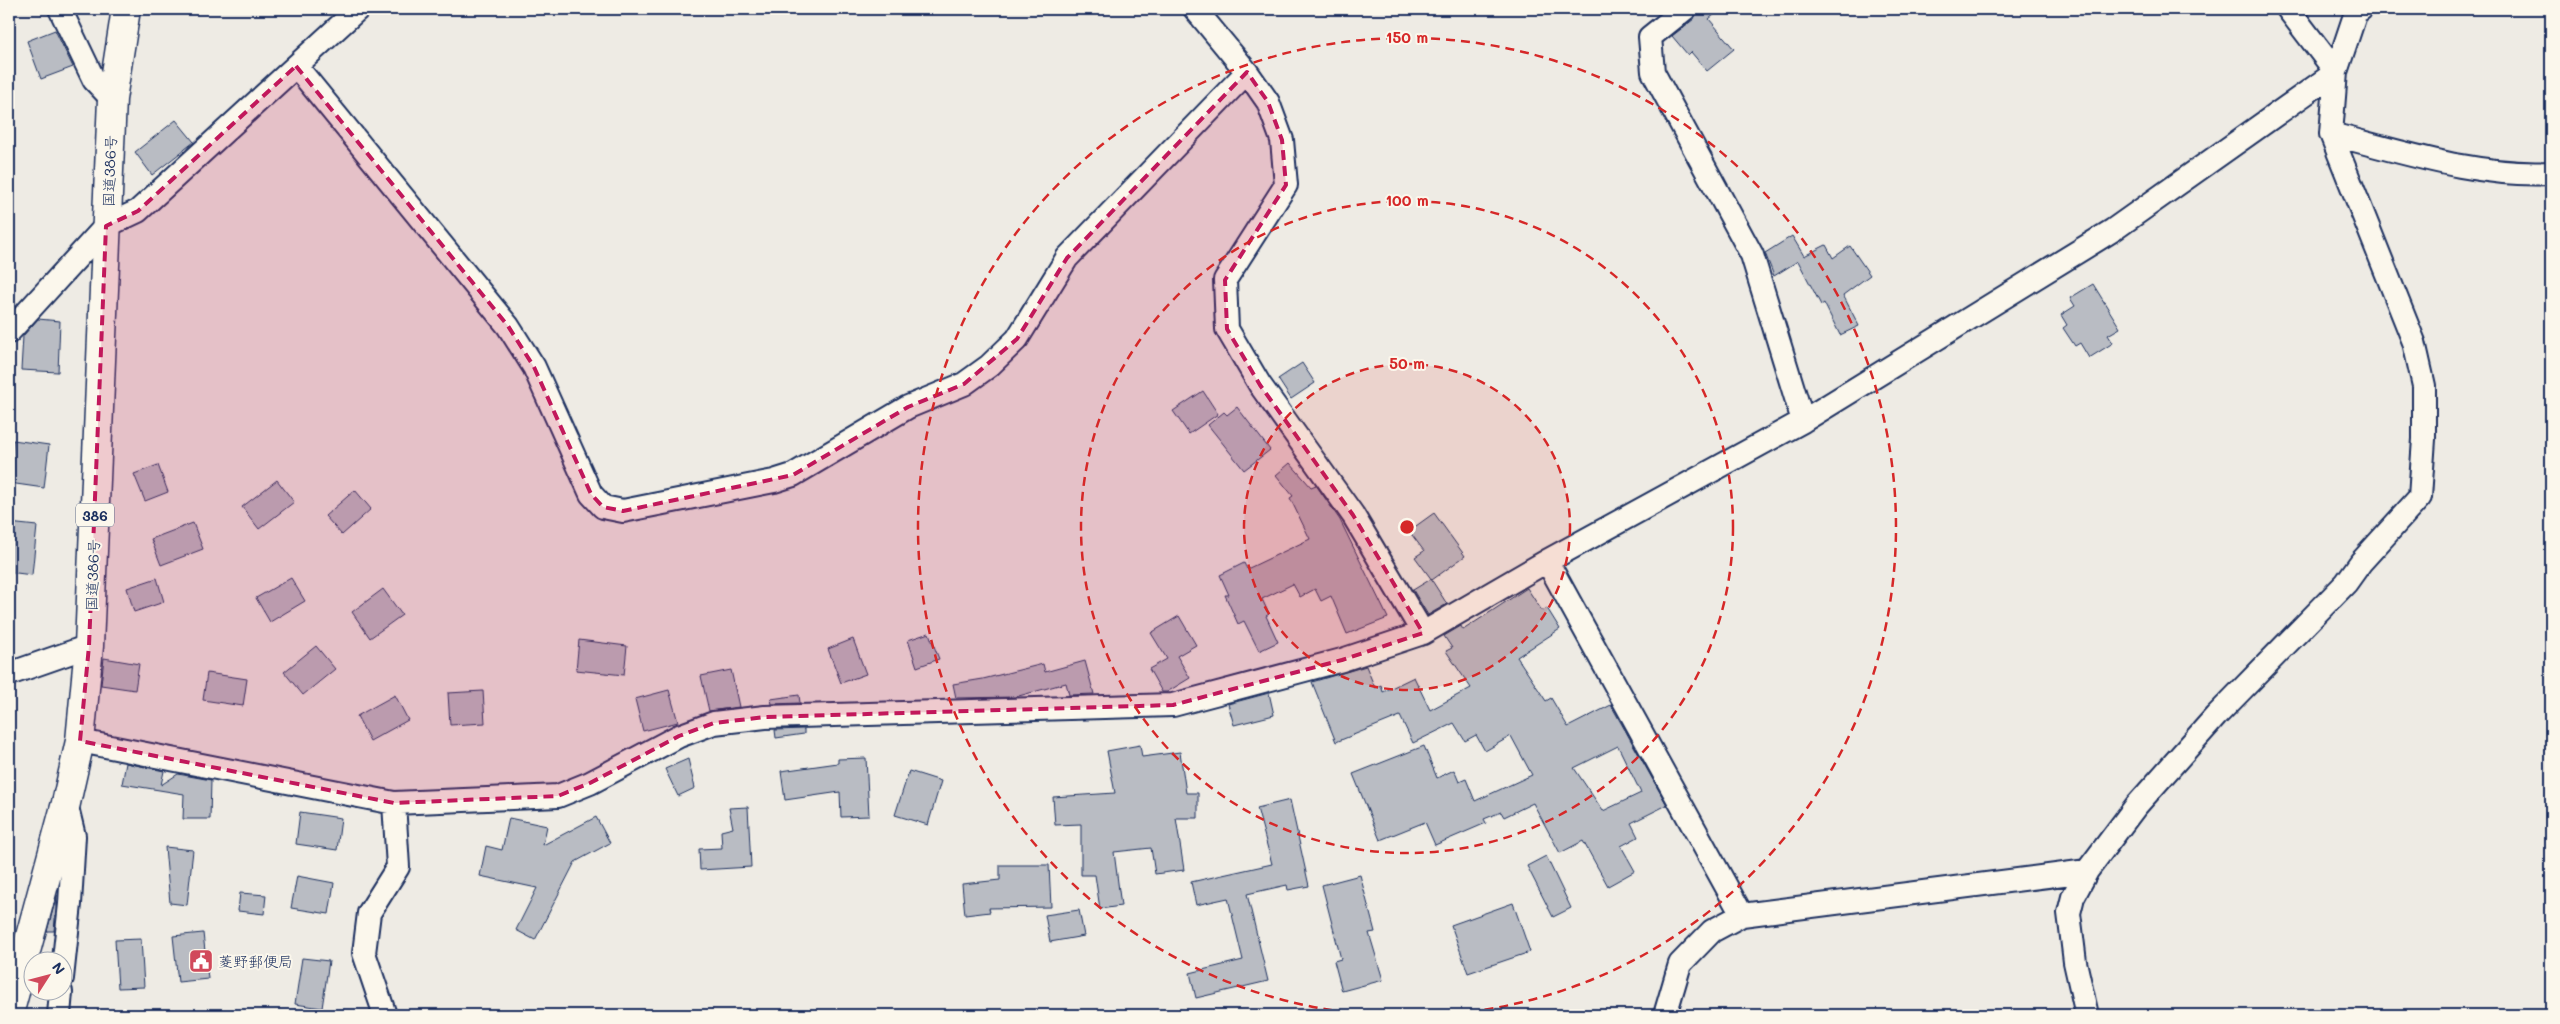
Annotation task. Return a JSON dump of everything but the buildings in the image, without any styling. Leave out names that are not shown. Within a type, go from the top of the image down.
[{"type":"highway","name":"国道386号","points":[[9,1014],[66,803],[80,740],[89,646],[112,99],[126,9]]},
{"type":"street","points":[[60,9],[94,80],[112,99]]},
{"type":"street","points":[[9,332],[106,226],[138,210],[358,9]]},
{"type":"street","points":[[1195,9],[1247,72],[1268,102],[1282,140],[1286,185],[1225,280],[1227,329],[1260,385],[1353,515],[1423,633]]},
{"type":"street","points":[[1685,9],[1650,37],[1653,72],[1752,255],[1803,421]]},
{"type":"street","points":[[2288,9],[2336,72]]},
{"type":"street","points":[[2088,1015],[2075,962],[2069,913],[2073,897],[2087,871],[2136,806],[2216,716],[2346,583],[2361,562],[2420,497],[2424,438],[2424,386],[2414,342],[2331,134],[2336,72],[2356,12],[2360,9]]},
{"type":"street","points":[[296,66],[508,326],[534,367],[591,494],[603,507],[623,511],[774,481],[793,475],[908,407],[964,384],[989,366],[1017,339],[1067,258],[1247,72]]},
{"type":"street","points":[[80,740],[394,803],[558,796],[590,783],[679,736],[714,723],[765,717],[1173,705],[1342,660],[1423,633],[1547,561],[1803,421],[2113,230],[2336,72]]},
{"type":"street","points":[[2331,134],[2439,162],[2522,173],[2551,173]]},
{"type":"street","points":[[1547,561],[1742,915]]},
{"type":"street","points":[[9,674],[89,646]]},
{"type":"street","points":[[65,952],[74,836],[66,803]]},
{"type":"street","points":[[385,1015],[364,953],[369,913],[398,867],[394,803]]},
{"type":"street","points":[[1665,1015],[1680,964],[1712,931],[1742,915],[2087,871]]},
{"type":"street","points":[[59,1015],[60,1002]]},
{"type":"highlighted area","points":[[296,66],[508,326],[534,367],[591,494],[603,507],[623,511],[793,475],[908,407],[964,384],[1017,339],[1067,258],[1247,72],[1268,102],[1282,140],[1286,185],[1225,280],[1227,329],[1260,385],[1353,515],[1423,633],[1342,660],[1173,705],[765,717],[714,723],[679,736],[590,783],[558,796],[394,803],[80,741],[89,646],[106,226],[138,211]]},
{"type":"place","name":"菱野郵便局","points":[[201,961]]}]
